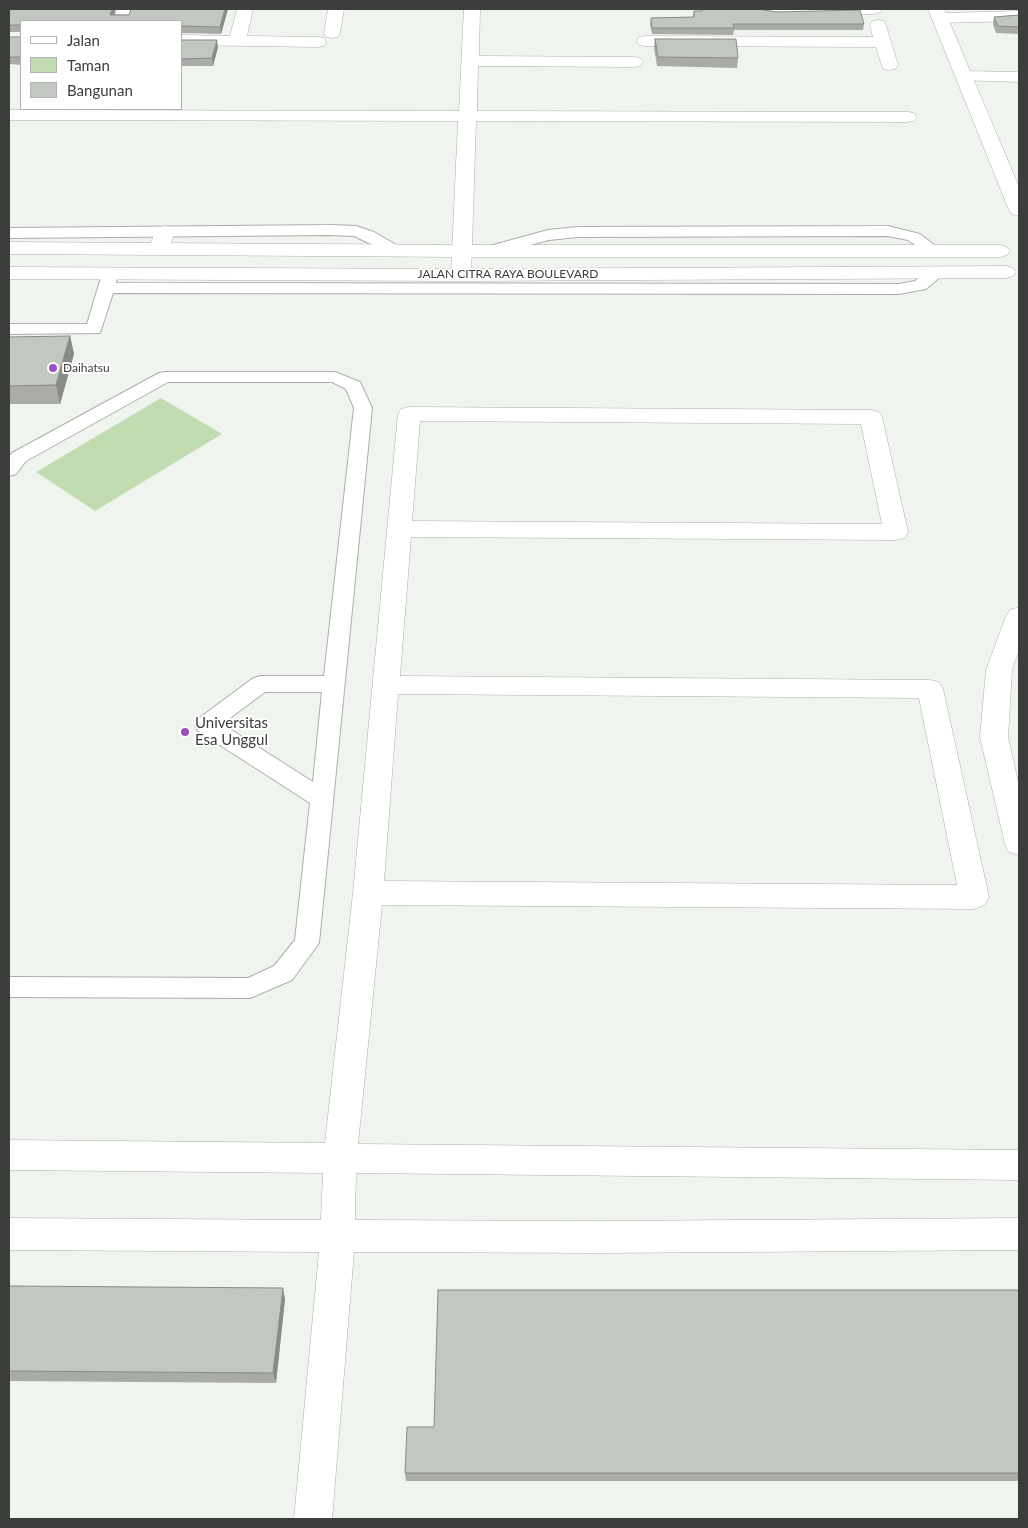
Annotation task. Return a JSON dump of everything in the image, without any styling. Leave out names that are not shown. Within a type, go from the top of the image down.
[{"type":"street","points":[[238,41],[245,9]]},
{"type":"street","points":[[332,33],[336,9]]},
{"type":"street","points":[[460,275],[469,116],[472,9]]},
{"type":"street","points":[[760,9],[775,11],[874,9],[889,65]]},
{"type":"street","points":[[1019,16],[938,13],[1019,210]]},
{"type":"street","points":[[182,40],[318,42]]},
{"type":"street","points":[[645,40],[883,42]]},
{"type":"street","points":[[471,61],[634,62]]},
{"type":"street","points":[[964,76],[1019,77]]},
{"type":"street","points":[[9,115],[908,117]]},
{"type":"street","name":"JALAN CITRA RAYA BOULEVARD","points":[[9,248],[162,240],[462,251],[723,241],[934,251],[1000,251]]},
{"type":"street","points":[[1013,275],[1001,265],[1000,251],[1019,243]]},
{"type":"street","name":"JALAN CITRA RAYA BOULEVARD","points":[[9,273],[109,281],[316,281],[460,275],[562,281],[700,281],[938,272],[1013,275]]},
{"type":"street","points":[[313,1519],[338,1235],[340,1159],[368,893],[386,686],[399,529],[409,414],[871,416],[896,532],[399,529]]},
{"type":"street","points":[[1019,616],[1000,670],[994,736],[1019,844]]},
{"type":"street","points":[[368,893],[974,898],[930,689],[386,686]]},
{"type":"street","points":[[9,1156],[1019,1165]]},
{"type":"street","points":[[9,1234],[602,1237],[1019,1234]]},
{"type":"lane","points":[[9,233],[162,240]]},
{"type":"lane","points":[[9,329],[94,329],[109,281]]},
{"type":"lane","points":[[316,281],[562,281]]},
{"type":"lane","points":[[9,470],[19,457],[165,378],[335,378],[354,386],[363,408],[307,943],[283,973],[250,988],[9,988]]},
{"type":"lane","points":[[322,799],[206,725],[260,684],[334,684]]},
{"type":"green space","points":[[161,398],[222,434],[95,511],[36,472]]},
{"type":"building","points":[[9,9],[112,9],[110,15],[129,15],[131,9],[225,9],[220,27],[182,26],[182,20],[20,20],[20,25],[9,25]]},
{"type":"building","points":[[702,9],[759,9],[776,12],[860,10],[864,24],[733,24],[734,28],[652,28],[651,18],[694,17],[694,11],[702,11]]},
{"type":"building","points":[[1019,15],[1019,27],[998,26],[994,17]]},
{"type":"building","points":[[9,37],[20,37],[20,57],[9,57]]},
{"type":"building","points":[[655,39],[736,39],[738,58],[658,57]]},
{"type":"building","points":[[182,40],[217,40],[212,58],[182,59]]},
{"type":"building","points":[[70,336],[56,385],[9,386],[9,337]]},
{"type":"building","points":[[9,1286],[283,1288],[273,1373],[9,1371]]},
{"type":"building","points":[[438,1290],[1019,1290],[1019,1473],[405,1473],[407,1427],[434,1427]]},
{"type":"place","name":"Daihatsu","points":[[53,368]]},
{"type":"place","name":"Universitas Esa Unggul","points":[[185,732]]}]
